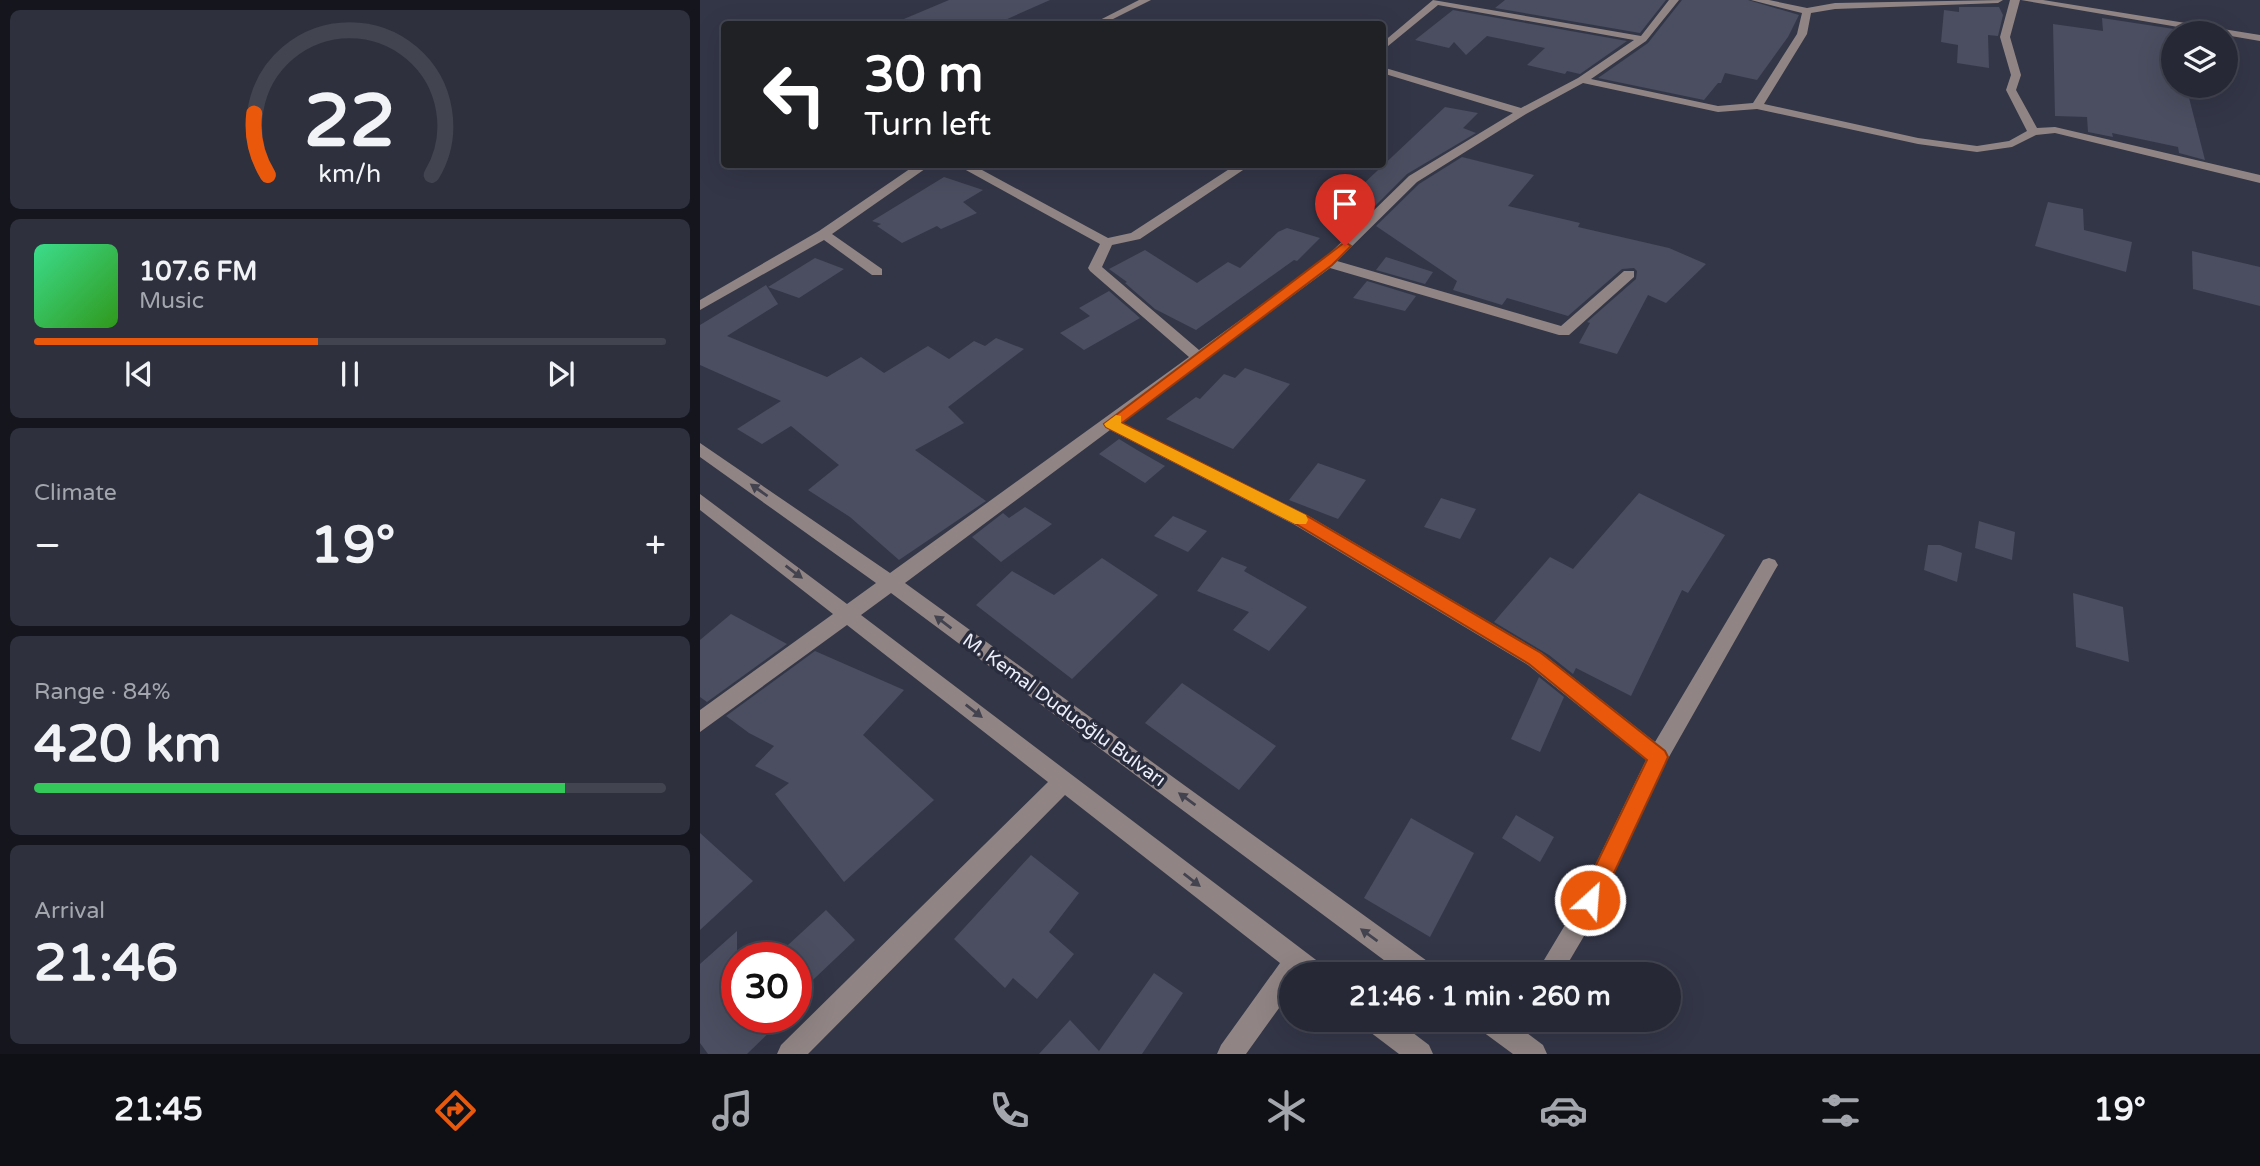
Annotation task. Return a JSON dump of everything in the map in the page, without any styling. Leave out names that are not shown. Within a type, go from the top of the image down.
[{"type":"street","points":[[1103,21],[1146,0]]},
{"type":"street","points":[[700,722],[1328,263],[1413,179],[1522,112],[1582,80],[1643,39],[1674,0]]},
{"type":"street","points":[[1756,0],[1807,11],[1835,6],[1998,0]]},
{"type":"street","points":[[2015,0],[2005,37],[2016,75],[2011,90],[2033,132]]},
{"type":"street","points":[[2026,0],[2260,38]]},
{"type":"street","points":[[1386,45],[1437,1],[1643,39]]},
{"type":"street","points":[[1757,106],[1802,34],[1807,11]]},
{"type":"street","points":[[1386,71],[1522,112]]},
{"type":"street","points":[[1582,80],[1718,109],[1757,106],[1918,141],[1977,149],[2012,144],[2033,132],[2055,130],[2260,179]]},
{"type":"street","points":[[700,306],[824,234],[920,168]]},
{"type":"street","points":[[968,168],[1091,236],[1107,242],[1135,236],[1240,168]]},
{"type":"street","points":[[824,234],[877,272]]},
{"type":"street","points":[[1107,242],[1095,268],[1198,357]]},
{"type":"street","points":[[1328,263],[1564,332],[1629,274]]},
{"type":"street","points":[[1111,424],[1301,520],[1535,659],[1658,757]]},
{"type":"street","name":"M. Kemal Duduoğlu Bulvarı","points":[[700,449],[891,583],[1407,962]]},
{"type":"street","points":[[700,501],[1298,962]]},
{"type":"street","points":[[1555,962],[1579,923],[1658,757],[1769,565]]},
{"type":"street","points":[[790,1054],[1064,781]]},
{"type":"street","points":[[1230,1054],[1279,999]]},
{"type":"street","points":[[1391,1032],[1420,1054]]},
{"type":"street","points":[[1519,1032],[1534,1054]]},
{"type":"building","points":[[949,0],[1050,0],[1003,21],[899,21]]},
{"type":"building","points":[[1505,0],[1666,0],[1640,33],[1495,8]]},
{"type":"building","points":[[1682,0],[1748,0],[1799,15],[1788,37],[1757,80],[1725,73],[1721,83],[1718,83],[1704,100],[1598,78],[1648,43]]},
{"type":"building","points":[[1959,7],[1999,7],[2003,15],[1998,36],[1988,35],[1989,68],[1957,63],[1958,45],[1941,42],[1944,10],[1959,12]]},
{"type":"building","points":[[1453,10],[1627,41],[1580,74],[1567,71],[1565,74],[1527,65],[1545,48],[1487,36],[1466,55],[1454,42],[1449,48],[1415,40]]},
{"type":"building","points":[[2102,18],[2161,27],[2161,98],[2189,98],[2205,160],[2179,153],[2178,147],[2112,133],[2113,137],[2088,132],[2087,117],[2055,116],[2053,24],[2103,31]]},
{"type":"building","points":[[1445,107],[1478,113],[1463,128],[1476,133],[1407,174],[1363,218],[1342,204],[1380,168],[1386,168],[1386,163]]},
{"type":"building","points":[[1462,157],[1534,175],[1508,206],[1580,223],[1578,227],[1669,248],[1706,264],[1666,303],[1648,295],[1617,354],[1579,343],[1590,323],[1587,322],[1636,279],[1637,271],[1634,268],[1622,269],[1568,316],[1507,298],[1502,305],[1453,290],[1457,281],[1376,226],[1419,184]]},
{"type":"building","points":[[944,177],[983,190],[963,202],[977,213],[941,229],[937,226],[902,243],[877,226],[881,224],[872,221]]},
{"type":"building","points":[[2048,202],[2083,209],[2084,230],[2132,242],[2126,272],[2035,246]]},
{"type":"building","points":[[1287,228],[1320,238],[1297,261],[1294,260],[1196,330],[1155,309],[1109,269],[1145,250],[1197,283],[1228,262],[1240,268],[1278,232]]},
{"type":"building","points":[[2192,251],[2260,267],[2260,306],[2193,289]]},
{"type":"building","points":[[1386,257],[1433,272],[1425,284],[1376,270]]},
{"type":"building","points":[[815,258],[844,269],[799,298],[768,287]]},
{"type":"building","points":[[1367,281],[1416,296],[1405,311],[1353,298]]},
{"type":"building","points":[[766,285],[778,304],[727,336],[827,377],[861,357],[884,373],[928,346],[949,359],[974,341],[985,346],[996,338],[1024,349],[948,407],[964,423],[915,450],[986,501],[899,560],[850,517],[808,490],[839,465],[791,426],[762,444],[737,429],[781,401],[700,365],[700,325]]},
{"type":"building","points":[[1109,291],[1140,318],[1084,350],[1060,333],[1090,316],[1079,308]]},
{"type":"building","points":[[1245,368],[1290,384],[1233,449],[1166,419],[1196,397],[1200,399],[1224,374],[1235,378]]},
{"type":"building","points":[[1119,439],[1165,466],[1145,483],[1099,454]]},
{"type":"building","points":[[1318,463],[1366,480],[1338,519],[1289,500]]},
{"type":"building","points":[[1639,493],[1725,535],[1688,593],[1682,590],[1631,696],[1576,668],[1573,674],[1549,655],[1494,622],[1550,557],[1573,569]]},
{"type":"building","points":[[1441,498],[1476,509],[1460,539],[1424,527]]},
{"type":"building","points":[[1025,507],[1052,524],[1001,562],[972,537],[1003,513],[1009,518]]},
{"type":"building","points":[[1173,516],[1207,531],[1188,552],[1154,536]]},
{"type":"building","points":[[1979,521],[2015,532],[2012,560],[1975,548]]},
{"type":"building","points":[[1928,545],[1940,545],[1962,553],[1957,582],[1924,570]]},
{"type":"building","points":[[1222,557],[1247,567],[1244,571],[1307,607],[1269,651],[1233,630],[1249,612],[1197,591]]},
{"type":"building","points":[[1102,558],[1158,595],[1072,679],[976,605],[1012,571],[1054,595]]},
{"type":"building","points":[[2073,593],[2123,607],[2129,662],[2076,647]]},
{"type":"building","points":[[731,614],[787,644],[707,702],[700,697],[700,640]]},
{"type":"building","points":[[815,651],[904,690],[863,735],[934,800],[844,882],[775,794],[789,783],[755,766],[774,746],[749,733],[726,716]]},
{"type":"building","points":[[1539,677],[1564,697],[1540,752],[1511,739]]},
{"type":"building","points":[[1182,683],[1276,746],[1239,790],[1145,723]]},
{"type":"building","points":[[1516,815],[1554,837],[1540,862],[1502,838]]},
{"type":"building","points":[[1411,818],[1474,853],[1430,937],[1364,898]]},
{"type":"building","points":[[700,833],[753,881],[700,930]]},
{"type":"building","points":[[1031,855],[1079,893],[1049,932],[1074,954],[1037,999],[1013,978],[1005,988],[954,939]]},
{"type":"building","points":[[826,910],[855,940],[812,981],[812,942],[791,942]]},
{"type":"building","points":[[737,931],[737,942],[725,942]]},
{"type":"building","points":[[721,945],[721,1033],[769,1033],[747,1054],[708,1054],[700,1043],[700,964]]},
{"type":"building","points":[[1154,973],[1183,993],[1142,1054],[1039,1054],[1070,1020],[1099,1051]]},
{"type":"slow traffic","points":[[1116,420],[1111,424],[1301,520]]},
{"type":"route","points":[[1345,246],[1328,263],[1111,424],[1301,520],[1535,659],[1658,757],[1590,900]]}]
